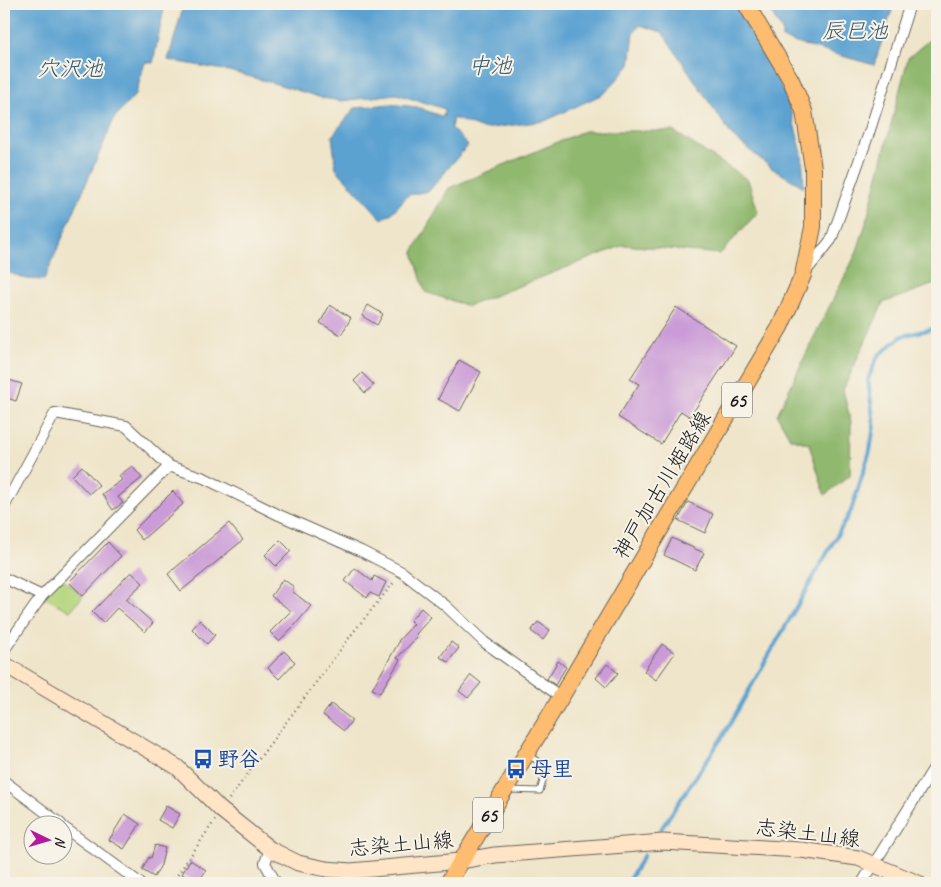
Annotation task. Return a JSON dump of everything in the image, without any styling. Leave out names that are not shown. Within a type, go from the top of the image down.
[{"type":"main road","name":"神戸加古川姫路線","points":[[448,883],[780,327],[803,275],[813,227],[813,168],[804,111],[791,80],[746,4]]},
{"type":"main road","name":"志染土山線","points":[[4,664],[177,767],[221,810],[270,848],[298,863],[326,869],[351,871],[460,861],[495,855],[663,842],[801,850],[858,858],[918,883]]},
{"type":"street","points":[[803,275],[831,240],[869,133],[910,4]]},
{"type":"street","points":[[4,507],[55,413],[126,426],[169,466],[204,478],[402,572],[446,606],[484,642],[561,696]]},
{"type":"street","points":[[4,650],[42,596],[169,466]]},
{"type":"street","points":[[4,578],[42,596]]},
{"type":"street","points":[[862,883],[937,764]]},
{"type":"street","points":[[4,781],[48,814]]},
{"type":"street","points":[[72,832],[140,883]]},
{"type":"street","points":[[270,848],[265,863],[276,883]]},
{"type":"lane","points":[[504,790],[540,791],[547,767],[526,754]]},
{"type":"path","points":[[172,883],[198,847],[221,810],[355,630],[402,572]]},
{"type":"green space","points":[[937,33],[937,283],[883,303],[843,390],[851,422],[850,475],[825,495],[809,444],[790,438],[777,415],[856,254],[866,223],[908,58]]},
{"type":"green space","points":[[584,131],[673,131],[748,180],[758,212],[720,254],[624,245],[468,306],[425,292],[413,252],[449,188]]},
{"type":"green space","points":[[60,577],[83,596],[70,611],[42,596]]},
{"type":"water","name":"穴沢池","points":[[4,4],[165,4],[153,63],[145,62],[136,94],[115,117],[44,280],[27,279],[4,271]]},
{"type":"water","name":"中池","points":[[184,4],[737,4],[763,44],[790,108],[802,153],[804,187],[773,169],[732,136],[662,32],[640,25],[634,33],[630,65],[605,93],[545,121],[483,129],[453,118],[451,128],[468,145],[429,191],[408,195],[392,213],[382,219],[336,169],[332,136],[355,108],[389,104],[417,107],[443,117],[445,109],[396,94],[342,101],[322,98],[229,71],[168,60]]},
{"type":"water","name":"辰巳池","points":[[765,4],[894,4],[874,65],[782,39],[782,30]]},
{"type":"building","points":[[330,305],[351,318],[341,335],[320,323]]},
{"type":"building","points":[[368,305],[383,314],[377,325],[362,316]]},
{"type":"building","points":[[676,307],[736,346],[690,417],[681,411],[661,444],[618,417],[639,384],[630,379]]},
{"type":"building","points":[[459,360],[481,372],[460,411],[438,399]]},
{"type":"building","points":[[362,373],[374,385],[365,393],[354,381]]},
{"type":"building","points":[[9,380],[22,384],[16,401],[4,397]]},
{"type":"building","points":[[82,466],[99,485],[89,494],[72,476]]},
{"type":"building","points":[[132,466],[142,478],[118,497],[123,503],[113,510],[102,494],[122,480],[119,476]]},
{"type":"building","points":[[173,491],[183,504],[142,540],[134,530]]},
{"type":"building","points":[[688,502],[713,514],[705,533],[678,520]]},
{"type":"building","points":[[229,523],[243,540],[181,591],[168,574]]},
{"type":"building","points":[[672,538],[704,553],[695,570],[664,555]]},
{"type":"building","points":[[280,540],[291,551],[276,566],[265,555]]},
{"type":"building","points":[[108,542],[121,556],[83,596],[69,582]]},
{"type":"building","points":[[355,568],[372,581],[374,576],[386,582],[379,597],[370,593],[367,598],[345,581]]},
{"type":"building","points":[[131,572],[143,583],[126,599],[153,623],[145,632],[117,608],[103,623],[92,612]]},
{"type":"building","points":[[283,579],[294,587],[292,591],[311,606],[279,641],[270,632],[291,611],[271,596]]},
{"type":"building","points":[[421,608],[431,617],[416,634],[418,636],[397,658],[400,660],[380,693],[372,689],[398,641],[414,624],[410,621]]},
{"type":"building","points":[[200,620],[215,635],[207,644],[192,629]]},
{"type":"building","points":[[538,622],[550,630],[543,640],[531,631]]},
{"type":"building","points":[[451,642],[459,648],[448,662],[440,657]]},
{"type":"building","points":[[662,644],[675,653],[656,680],[644,671]]},
{"type":"building","points":[[284,651],[295,662],[279,679],[268,668]]},
{"type":"building","points":[[558,661],[566,667],[555,685],[547,679]]},
{"type":"building","points":[[607,664],[618,673],[606,687],[596,678]]},
{"type":"building","points":[[471,675],[481,683],[468,698],[459,691]]},
{"type":"building","points":[[331,704],[352,720],[344,731],[323,715]]},
{"type":"building","points":[[166,806],[180,814],[172,828],[158,820]]},
{"type":"building","points":[[125,814],[140,824],[124,849],[109,840]]},
{"type":"building","points":[[155,845],[165,848],[161,865],[154,877],[142,870],[149,857],[151,858]]},
{"type":"building","points":[[190,860],[206,870],[198,883],[182,874]]},
{"type":"waterway","points":[[661,829],[723,736],[851,511],[870,451],[874,425],[868,379],[878,356],[902,336],[937,328]]},
{"type":"waterway","points":[[627,883],[644,855]]},
{"type":"place","name":"野谷","points":[[203,759]]},
{"type":"place","name":"母里","points":[[516,769]]}]
